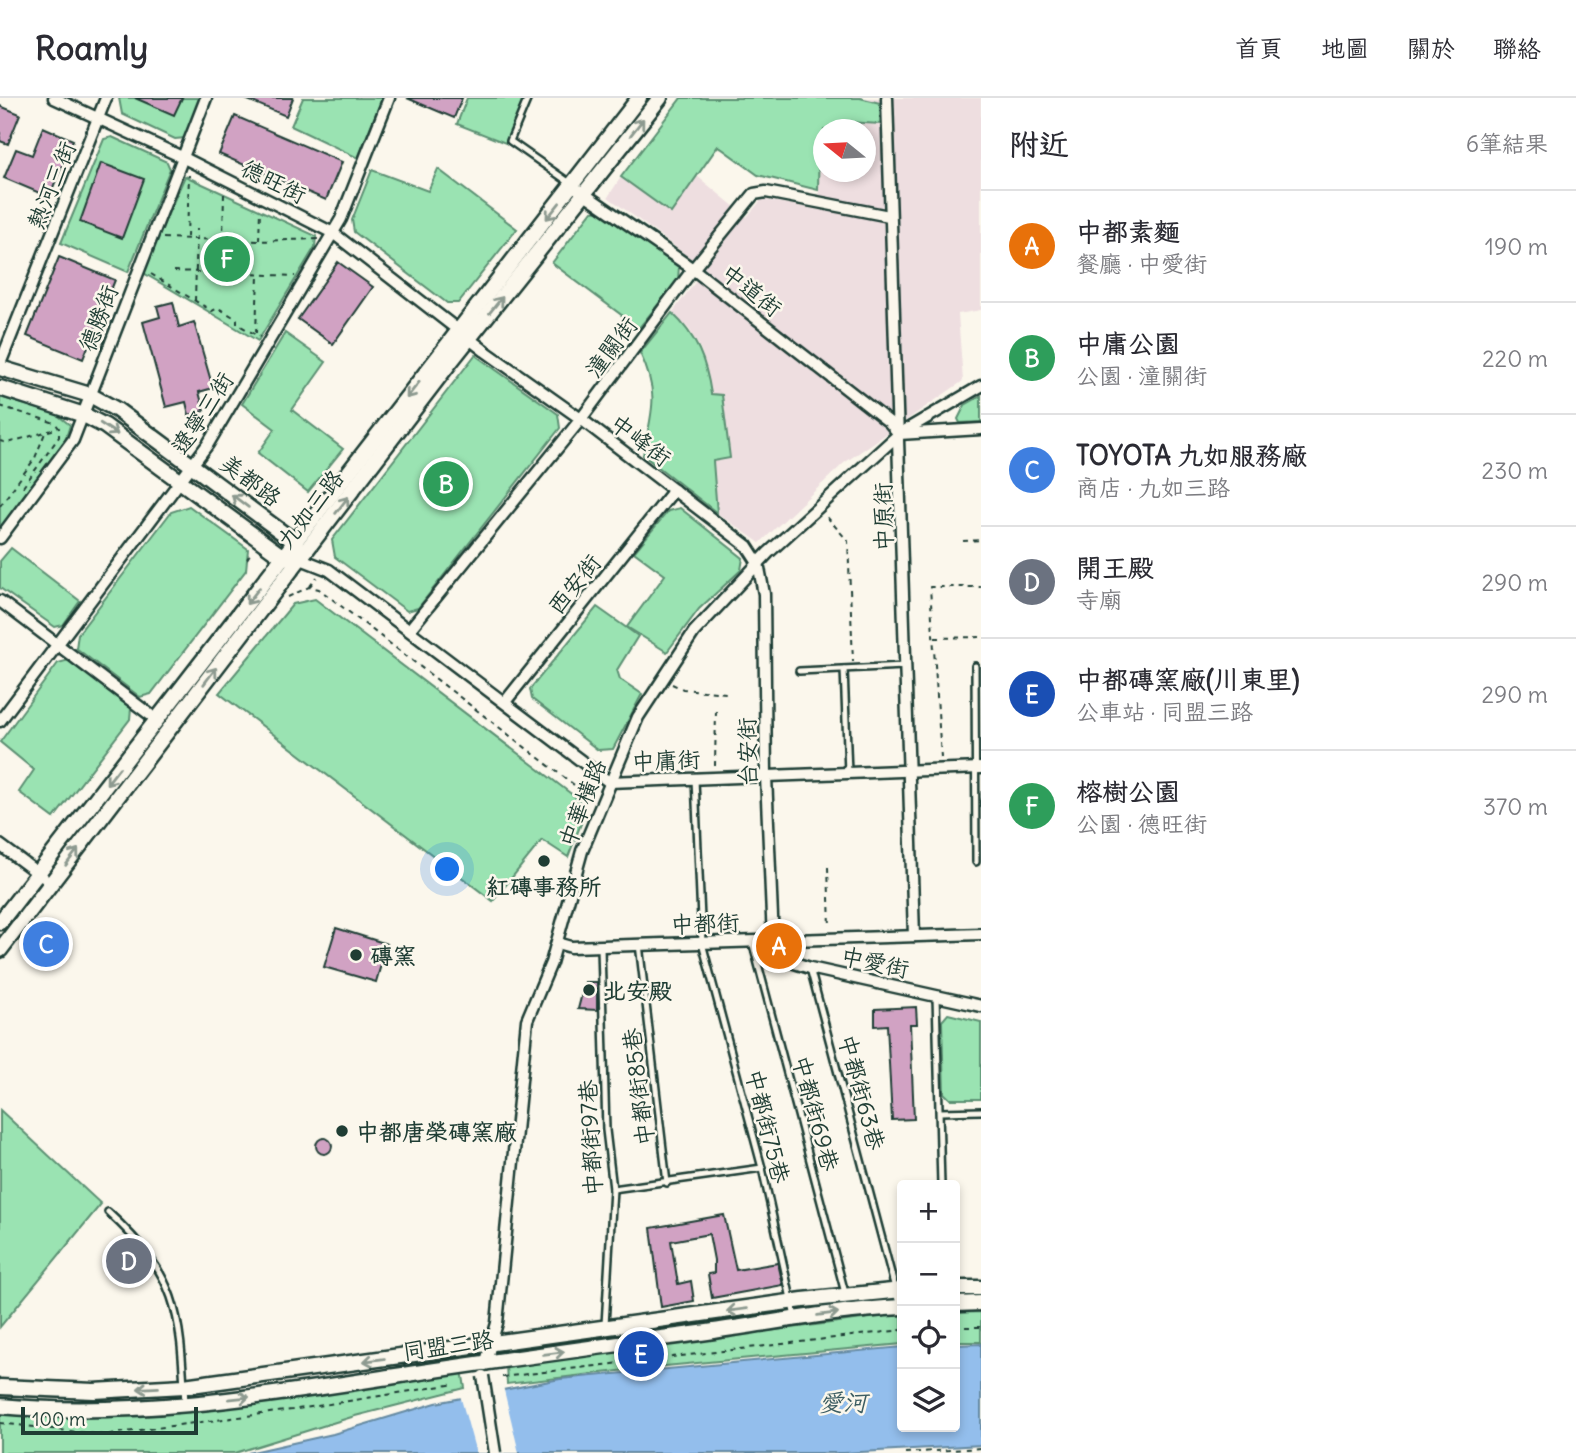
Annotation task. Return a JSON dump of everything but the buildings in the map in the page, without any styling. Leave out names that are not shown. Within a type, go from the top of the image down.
[{"type":"street","name":"德旺街","points":[[54,98],[182,157],[333,233],[464,335]]},
{"type":"street","name":"熱河三街","points":[[0,366],[106,98]]},
{"type":"street","name":"德勝街","points":[[0,538],[73,440],[206,98]]},
{"type":"street","name":"遼寧三街","points":[[0,721],[193,465],[222,421],[333,233],[389,98]]},
{"type":"street","name":"九如三路","points":[[579,190],[639,98]]},
{"type":"street","name":"九如三路","points":[[0,922],[295,542],[579,190],[660,98]]},
{"type":"street","name":"中原街","points":[[887,98],[914,936]]},
{"type":"street","name":"中道街","points":[[579,190],[693,269],[889,422],[899,434]]},
{"type":"street","name":"潼關街","points":[[410,629],[581,419],[693,269],[754,194],[766,192],[889,216]]},
{"type":"street","name":"九如三路","points":[[0,950],[301,559],[464,335]]},
{"type":"street","name":"中峰街","points":[[464,335],[581,419],[747,546],[758,564]]},
{"type":"street","name":"美都路","points":[[0,366],[90,395],[117,411],[295,542]]},
{"type":"street","name":"中華橫路","points":[[485,1369],[497,1323],[527,1020],[557,943],[582,851],[638,717],[694,632],[758,564],[899,434],[981,386]]},
{"type":"street","name":"美都路","points":[[0,387],[84,415],[106,426],[283,557]]},
{"type":"street","points":[[899,434],[981,429]]},
{"type":"street","name":"西安街","points":[[505,702],[674,490]]},
{"type":"street","points":[[283,557],[301,559],[295,542]]},
{"type":"street","name":"中庸街","points":[[301,559],[330,570],[609,782],[979,768]]},
{"type":"street","name":"台安街","points":[[758,564],[764,594],[766,776],[773,940]]},
{"type":"street","points":[[0,601],[157,720]]},
{"type":"street","points":[[0,845],[51,883]]},
{"type":"street","name":"中都街","points":[[557,943],[571,947],[981,934]]},
{"type":"street","name":"中愛街","points":[[773,940],[782,959],[810,968],[981,1006]]},
{"type":"street","points":[[960,1288],[981,1288]]},
{"type":"street","name":"同盟三路","points":[[0,1387],[94,1391],[184,1386],[792,1302],[897,1290]]},
{"type":"street","points":[[960,1304],[981,1303]]},
{"type":"street","name":"同盟三路","points":[[0,1406],[45,1410],[185,1404],[280,1394],[485,1369],[795,1319],[897,1307]]},
{"type":"street","points":[[485,1369],[495,1453]]},
{"type":"lane","points":[[528,98],[510,141],[579,190]]},
{"type":"lane","points":[[799,671],[905,666]]},
{"type":"lane","points":[[975,666],[979,768],[976,862]]},
{"type":"lane","points":[[844,669],[848,773]]},
{"type":"lane","name":"中都街75巷","points":[[695,779],[702,943],[762,1168],[795,1319]]},
{"type":"lane","name":"中都街69巷","points":[[752,941],[846,1295]]},
{"type":"lane","name":"中都街85巷","points":[[639,944],[667,1183]]},
{"type":"lane","name":"中都街97巷","points":[[601,946],[606,1130],[613,1189],[604,1328]]},
{"type":"lane","name":"中都街63巷","points":[[810,968],[897,1279]]},
{"type":"lane","points":[[936,995],[941,1180]]},
{"type":"lane","points":[[940,1112],[981,1111]]},
{"type":"lane","points":[[613,1189],[762,1168]]},
{"type":"lane","points":[[108,1212],[134,1236],[163,1273],[171,1293],[180,1336],[185,1404]]},
{"type":"path","points":[[187,239],[189,175]]},
{"type":"path","points":[[223,240],[225,191]]},
{"type":"path","points":[[259,241],[260,208]]},
{"type":"path","points":[[195,301],[197,229]]},
{"type":"path","points":[[158,237],[259,241],[319,239]]},
{"type":"path","points":[[144,270],[195,301],[237,318],[237,324],[261,337]]},
{"type":"path","points":[[174,271],[298,276]]},
{"type":"path","points":[[256,334],[258,274]]},
{"type":"path","points":[[0,406],[55,423],[59,428],[59,437],[22,489]]},
{"type":"path","points":[[0,441],[59,428]]},
{"type":"path","points":[[0,506],[35,458],[45,433]]},
{"type":"path","points":[[818,507],[848,541],[854,669]]},
{"type":"path","points":[[963,541],[981,540]]},
{"type":"path","points":[[289,597],[309,587],[319,589],[572,785],[592,799],[602,800]]},
{"type":"path","points":[[942,770],[930,587],[981,587]]},
{"type":"path","points":[[934,638],[981,637]]},
{"type":"path","points":[[661,679],[683,689],[726,692]]},
{"type":"path","points":[[715,778],[716,709]]},
{"type":"path","points":[[828,867],[831,939]]},
{"type":"path","points":[[960,1327],[981,1327]]},
{"type":"path","points":[[502,1377],[897,1331]]},
{"type":"path","points":[[0,1423],[103,1434],[292,1410],[456,1384]]},
{"type":"path","points":[[905,1453],[981,1448]]},
{"type":"shaded area","points":[[860,98],[981,98],[981,310],[958,314],[963,381],[844,463],[760,543],[717,513],[713,461],[730,457],[722,395],[711,394],[701,350],[689,329],[672,313],[705,269],[608,197],[621,177],[671,212],[697,176],[747,217],[762,199],[819,210],[819,182],[876,182],[876,119],[852,119],[880,104]]},
{"type":"green space","points":[[119,98],[202,98],[185,138],[175,139],[122,114]]},
{"type":"green space","points":[[303,98],[382,98],[358,158],[291,126]]},
{"type":"green space","points":[[467,98],[526,98],[508,144],[457,124]]},
{"type":"green space","points":[[681,98],[860,98],[880,103],[880,124],[876,124],[876,119],[813,119],[813,182],[818,182],[818,190],[758,175],[718,146],[671,213],[621,177]]},
{"type":"green space","points":[[112,137],[167,162],[170,169],[128,272],[61,243],[104,139]]},
{"type":"green space","points":[[438,169],[517,229],[458,303],[447,303],[354,232],[352,220],[372,170],[428,191]]},
{"type":"green space","points":[[185,176],[316,236],[315,247],[258,341],[142,272]]},
{"type":"green space","points":[[601,210],[679,266],[678,280],[639,328],[552,263],[592,211]]},
{"type":"green space","points":[[672,313],[688,331],[699,350],[711,394],[722,395],[730,458],[713,461],[717,513],[643,455],[651,414],[652,392],[640,353]]},
{"type":"green space","points":[[285,333],[326,362],[292,410],[343,449],[308,492],[258,453],[275,429],[242,404]]},
{"type":"green space","points":[[475,355],[558,414],[560,428],[418,608],[407,611],[335,557],[332,540]]},
{"type":"green space","points":[[981,396],[981,422],[960,423],[958,419],[965,405]]},
{"type":"green space","points":[[0,397],[56,414],[70,425],[64,444],[0,535]]},
{"type":"green space","points":[[189,506],[248,549],[246,570],[151,694],[140,697],[76,648],[78,634],[171,512]]},
{"type":"green space","points":[[680,508],[743,558],[741,570],[699,609],[667,652],[627,627],[665,575],[634,552],[668,511]]},
{"type":"green space","points":[[11,548],[80,601],[63,625],[55,627],[0,588],[0,561]]},
{"type":"green space","points":[[315,599],[578,799],[584,816],[568,857],[542,840],[493,901],[219,693],[293,604]]},
{"type":"green space","points":[[597,607],[638,636],[617,670],[620,679],[642,694],[613,749],[598,750],[532,699],[530,689]]},
{"type":"green space","points":[[69,660],[131,708],[130,719],[54,818],[19,792],[34,770],[0,742],[58,663]]},
{"type":"green space","points":[[948,1014],[981,1022],[981,1099],[950,1099],[944,1093],[942,1021]]},
{"type":"green space","points":[[0,1110],[101,1204],[0,1327]]},
{"type":"green space","points":[[981,1312],[981,1342],[960,1342],[960,1313]]},
{"type":"green space","points":[[897,1315],[897,1344],[644,1368],[507,1384],[506,1364]]},
{"type":"green space","points":[[462,1370],[465,1388],[355,1416],[235,1453],[0,1453],[0,1414],[58,1415],[173,1409]]},
{"type":"water","name":"愛河","points":[[981,1344],[981,1445],[844,1453],[248,1453],[333,1434],[436,1403],[560,1379],[897,1347],[897,1432],[960,1432],[960,1345]]},
{"type":"pier","points":[[503,1386],[519,1453],[476,1453],[460,1395]]},
{"type":"place","name":"榕樹公園","points":[[227,259]]},
{"type":"place","name":"中庸公園","points":[[446,484]]},
{"type":"place","name":"紅磚事務所","points":[[544,861]]},
{"type":"place","name":"TOYOTA 九如服務廠","points":[[46,944]]},
{"type":"place","name":"中都素麵","points":[[779,946]]},
{"type":"place","name":"磚窯","points":[[356,955]]},
{"type":"place","name":"北安殿","points":[[589,990]]},
{"type":"place","name":"中都唐榮磚窯廠","points":[[342,1131]]},
{"type":"place","name":"開王殿","points":[[129,1261]]},
{"type":"place","name":"中都磚窯廠(川東里)","points":[[641,1354]]}]
